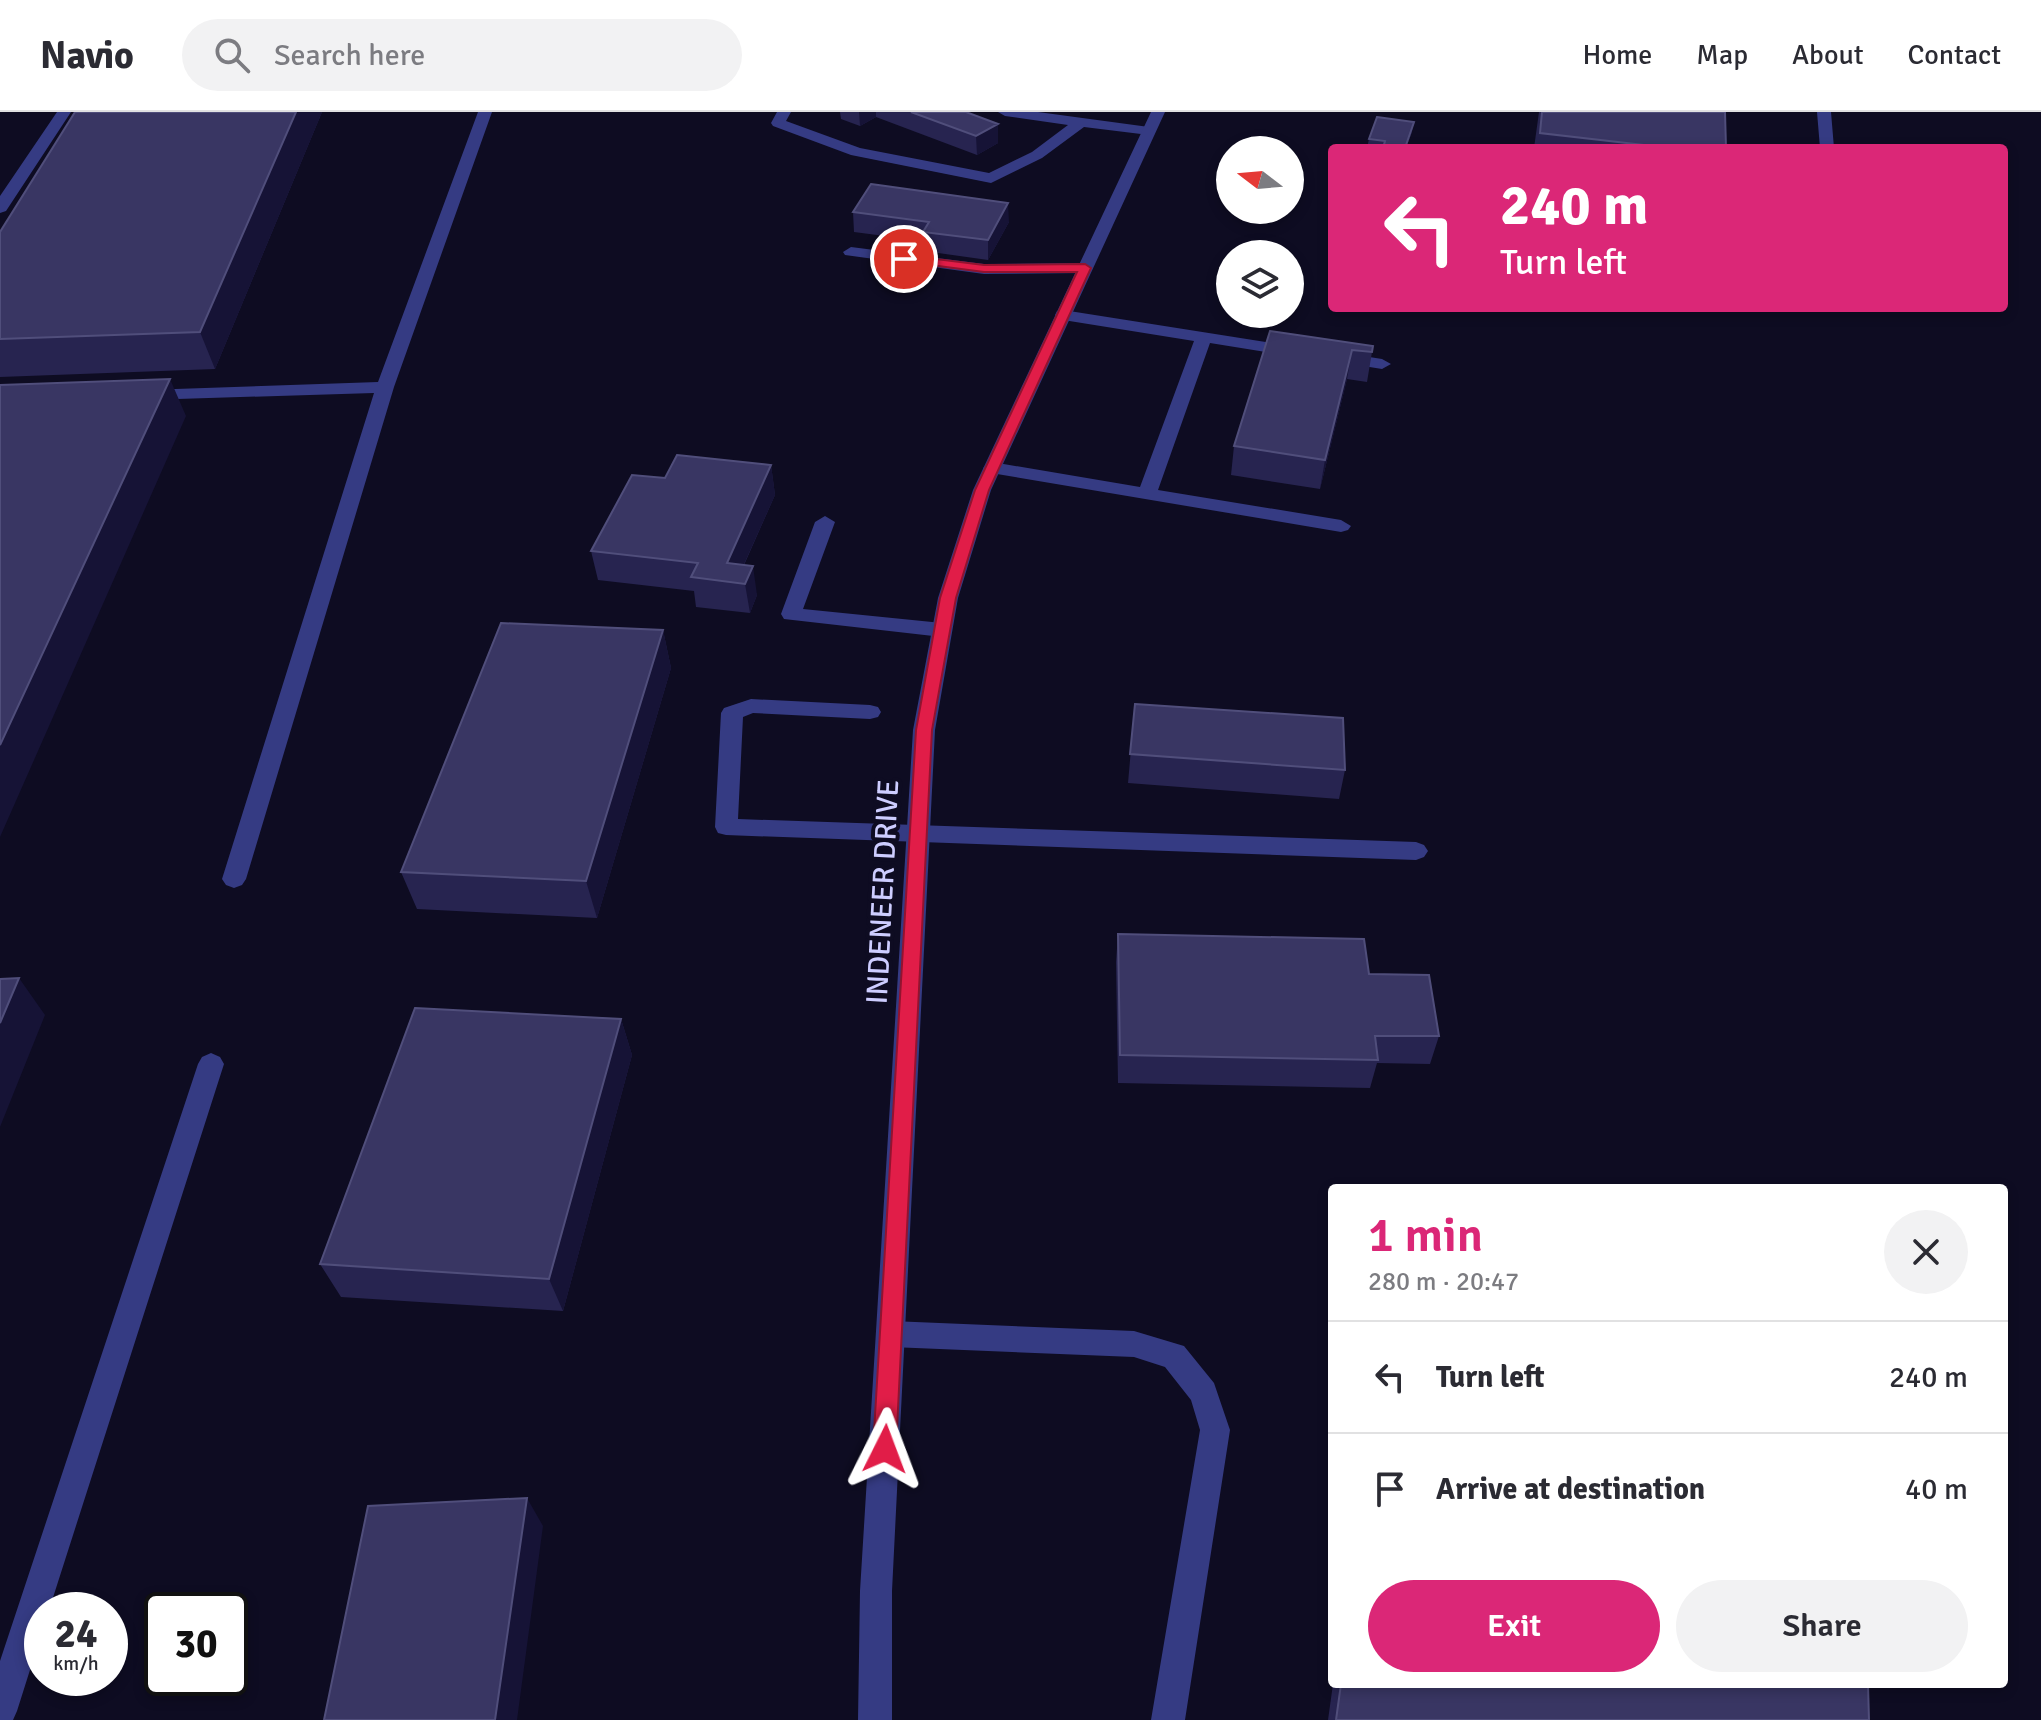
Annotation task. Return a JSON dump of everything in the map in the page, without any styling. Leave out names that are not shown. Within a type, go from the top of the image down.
[{"type":"street","points":[[0,208],[64,112]]},
{"type":"street","points":[[234,879],[385,387],[485,112]]},
{"type":"street","points":[[784,112],[778,123],[856,152],[991,178],[1037,155],[1081,122]]},
{"type":"street","points":[[1005,112],[1081,122],[1153,121]]},
{"type":"street","points":[[1824,112],[1827,144]]},
{"type":"street","name":"INDENEER DRIVE","points":[[875,1720],[876,1591],[924,730],[948,598],[982,490],[1153,121]]},
{"type":"street","points":[[851,252],[984,269],[1085,268]]},
{"type":"street","points":[[1063,315],[1203,339],[1382,364]]},
{"type":"street","points":[[1147,493],[1203,339]]},
{"type":"street","points":[[123,396],[385,387]]},
{"type":"street","points":[[992,468],[1341,526]]},
{"type":"street","points":[[825,522],[791,614],[942,630]]},
{"type":"street","points":[[870,712],[751,706],[732,713],[726,827],[1416,851]]},
{"type":"street","points":[[0,1711],[211,1064]]},
{"type":"street","points":[[891,1334],[1134,1344],[1174,1356],[1204,1393],[1215,1430],[1168,1720]]},
{"type":"building","points":[[75,112],[296,112],[200,332],[0,339],[0,232]]},
{"type":"building","points":[[911,112],[966,112],[998,124],[976,136]]},
{"type":"building","points":[[1542,112],[1725,112],[1726,144],[1635,144],[1540,133]]},
{"type":"building","points":[[1377,117],[1414,122],[1406,144],[1384,144],[1385,141],[1369,139]]},
{"type":"building","points":[[871,184],[1008,203],[988,240],[923,232],[929,222],[853,212]]},
{"type":"building","points":[[1270,331],[1373,346],[1372,352],[1352,350],[1325,460],[1234,446]]},
{"type":"building","points":[[170,379],[0,745],[0,385]]},
{"type":"building","points":[[677,455],[771,465],[727,563],[753,566],[745,584],[691,577],[698,563],[591,551],[632,475],[665,478]]},
{"type":"building","points":[[501,623],[663,630],[586,881],[401,872]]},
{"type":"building","points":[[1135,704],[1343,718],[1345,770],[1130,754]]},
{"type":"building","points":[[1118,934],[1364,939],[1369,974],[1429,975],[1439,1036],[1375,1036],[1378,1060],[1120,1055]]},
{"type":"building","points":[[19,978],[0,1023],[0,979]]},
{"type":"building","points":[[415,1008],[621,1019],[549,1279],[320,1264]]},
{"type":"building","points":[[527,1498],[495,1720],[324,1720],[368,1506]]},
{"type":"building","points":[[1340,1688],[1868,1688],[1869,1720],[1336,1720]]},
{"type":"route","points":[[885,1449],[924,730],[948,598],[982,490],[1085,268],[984,269],[904,259]]}]
